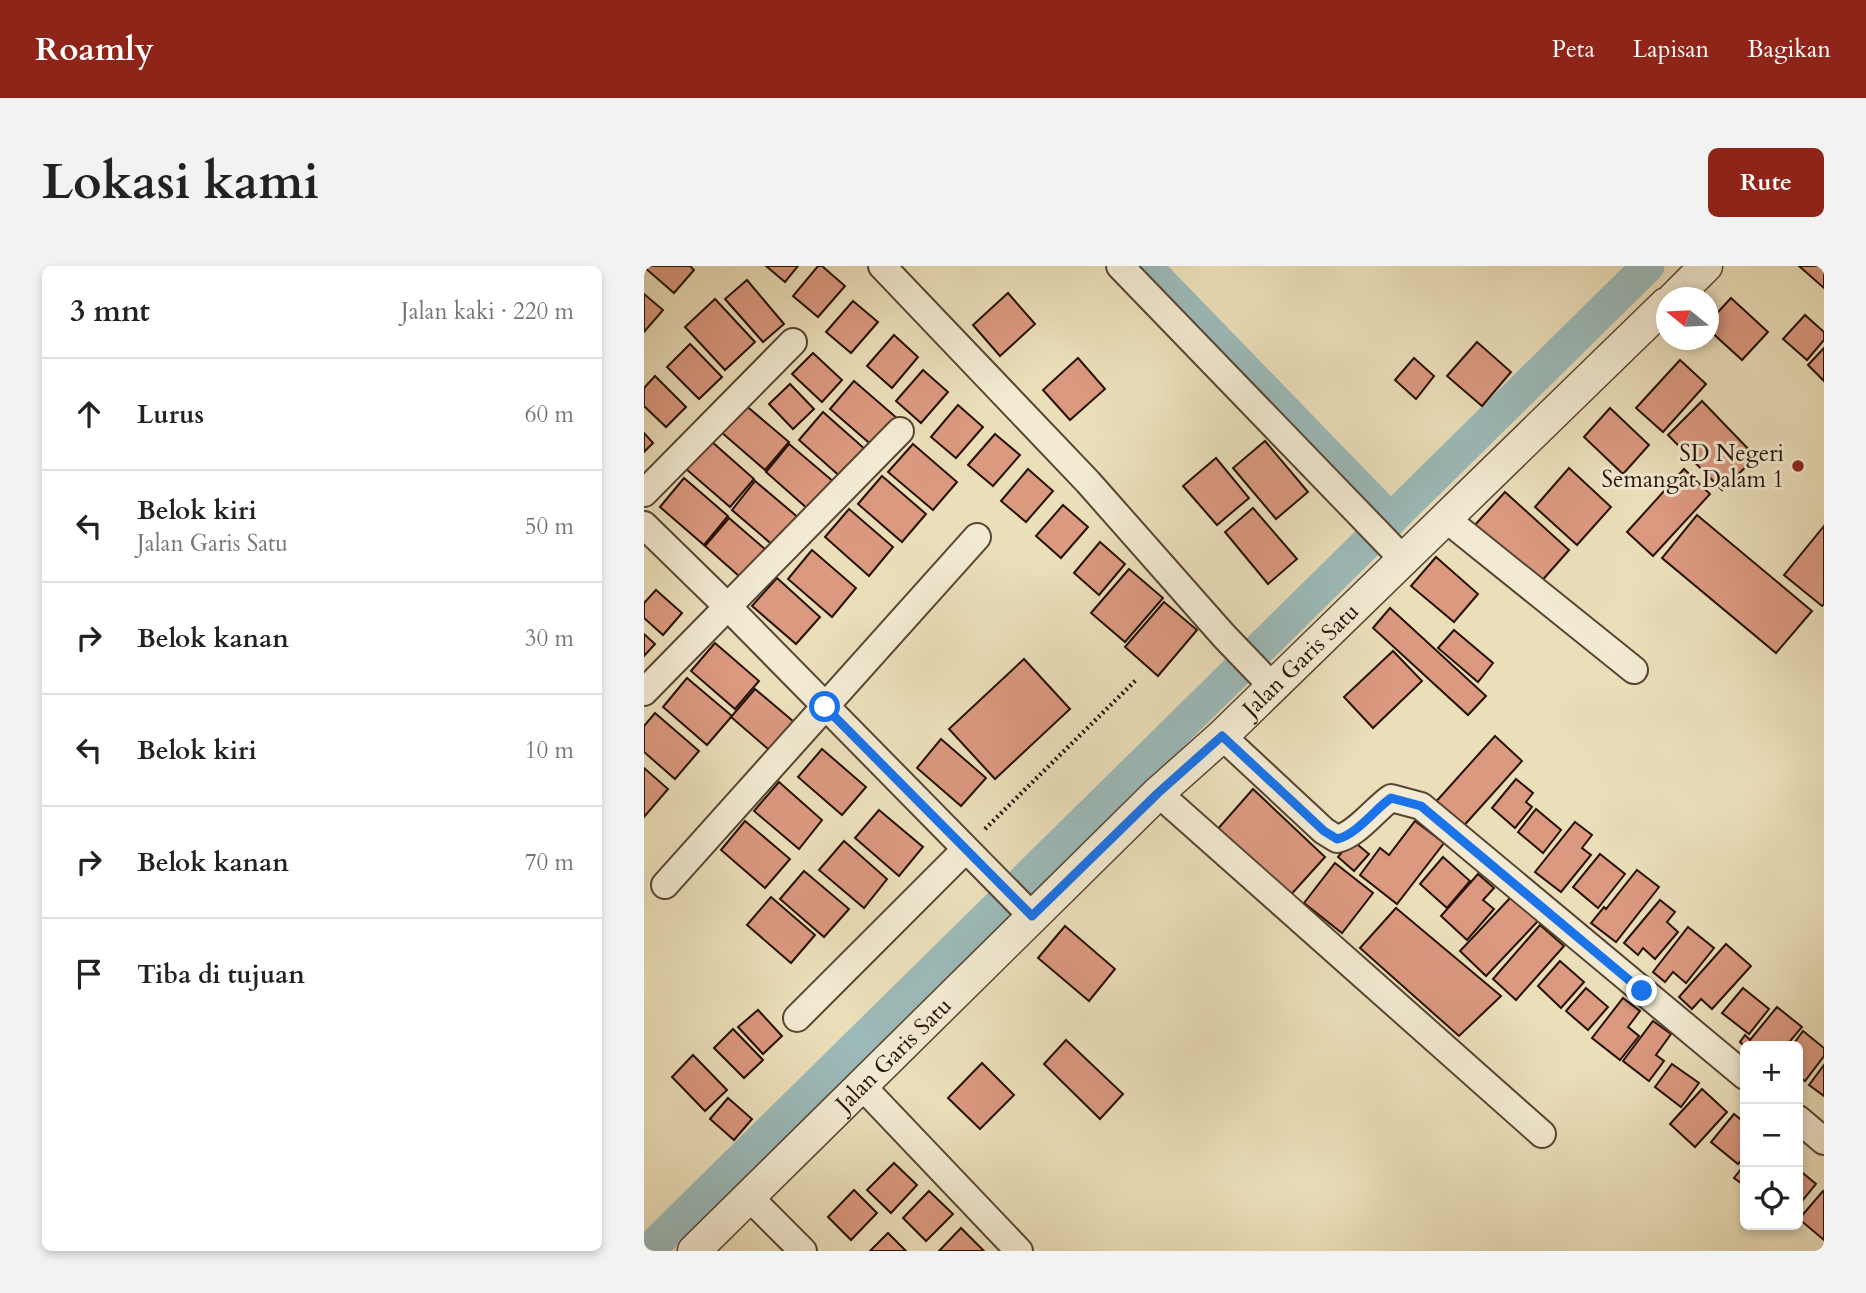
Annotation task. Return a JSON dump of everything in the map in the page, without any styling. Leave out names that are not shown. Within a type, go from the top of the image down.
[{"type":"street","points":[[882,266],[1088,482],[1224,636],[1265,678]]},
{"type":"street","points":[[1120,266],[1397,552]]},
{"type":"street","points":[[1685,287],[1706,266]]},
{"type":"street","name":"Jalan Garis Satu","points":[[694,1251],[861,1085],[1026,910],[1222,736],[1265,678],[1397,552],[1445,518],[1656,315]]},
{"type":"street","points":[[644,493],[793,342]]},
{"type":"street","points":[[644,692],[900,431]]},
{"type":"street","points":[[1445,518],[1634,670]]},
{"type":"street","points":[[644,526],[729,608],[1026,910]]},
{"type":"street","points":[[665,885],[977,537]]},
{"type":"street","points":[[1222,736],[1324,831],[1337,839],[1347,837],[1376,808],[1391,798],[1421,806],[1740,1072]]},
{"type":"street","points":[[1158,793],[1542,1134]]},
{"type":"street","points":[[797,1018],[965,850]]},
{"type":"street","points":[[861,1085],[1019,1251]]},
{"type":"street","points":[[1803,1123],[1824,1141]]},
{"type":"street","points":[[748,1195],[803,1251]]},
{"type":"path","points":[[965,850],[1136,680]]},
{"type":"building","points":[[645,266],[690,266],[694,270],[674,293]]},
{"type":"building","points":[[766,266],[798,266],[785,282]]},
{"type":"building","points":[[818,266],[822,266],[845,286],[818,317],[793,296]]},
{"type":"building","points":[[1799,266],[1824,266],[1824,288]]},
{"type":"building","points":[[747,280],[784,324],[763,342],[725,299]]},
{"type":"building","points":[[1008,293],[1035,324],[1000,356],[973,325]]},
{"type":"building","points":[[644,294],[663,310],[644,332]]},
{"type":"building","points":[[1731,298],[1768,332],[1742,360],[1719,339],[1719,311]]},
{"type":"building","points":[[715,299],[755,342],[725,370],[685,327]]},
{"type":"building","points":[[853,301],[878,322],[851,353],[826,332]]},
{"type":"building","points":[[1805,315],[1824,332],[1824,340],[1807,360],[1783,339]]},
{"type":"building","points":[[894,335],[918,357],[892,388],[867,366]]},
{"type":"building","points":[[1477,342],[1511,372],[1482,406],[1447,376]]},
{"type":"building","points":[[690,344],[722,377],[699,399],[667,367]]},
{"type":"building","points":[[1824,348],[1824,381],[1808,365]]},
{"type":"building","points":[[813,353],[842,380],[822,402],[792,374]]},
{"type":"building","points":[[1078,358],[1105,389],[1070,420],[1043,390]]},
{"type":"building","points":[[1414,358],[1434,376],[1416,399],[1395,380]]},
{"type":"building","points":[[1680,360],[1706,384],[1663,432],[1636,408]]},
{"type":"building","points":[[923,370],[948,392],[921,423],[896,401]]},
{"type":"building","points":[[655,376],[686,407],[666,427],[644,406],[644,388]]},
{"type":"building","points":[[854,381],[898,419],[874,447],[830,409]]},
{"type":"building","points":[[790,384],[814,409],[793,429],[769,404]]},
{"type":"building","points":[[1702,401],[1756,457],[1722,490],[1668,435]]},
{"type":"building","points":[[744,404],[789,442],[765,470],[721,432]]},
{"type":"building","points":[[958,405],[983,427],[956,458],[931,437]]},
{"type":"building","points":[[1610,408],[1649,445],[1623,474],[1584,437]]},
{"type":"building","points":[[823,412],[866,450],[843,479],[799,440]]},
{"type":"building","points":[[644,433],[653,443],[644,452]]},
{"type":"building","points":[[995,434],[1020,455],[993,486],[968,465]]},
{"type":"building","points":[[711,441],[754,479],[730,507],[686,469]]},
{"type":"building","points":[[1265,441],[1308,492],[1276,519],[1233,468]]},
{"type":"building","points":[[789,444],[834,482],[809,510],[766,472]]},
{"type":"building","points":[[913,444],[957,482],[933,510],[888,472]]},
{"type":"building","points":[[1216,458],[1249,498],[1217,525],[1183,486]]},
{"type":"building","points":[[1569,468],[1611,507],[1577,545],[1535,507]]},
{"type":"building","points":[[1028,469],[1053,491],[1026,522],[1001,501]]},
{"type":"building","points":[[1684,469],[1710,494],[1653,556],[1627,532]]},
{"type":"building","points":[[882,476],[926,514],[902,542],[858,504]]},
{"type":"building","points":[[684,478],[728,516],[704,545],[660,507]]},
{"type":"building","points":[[755,481],[800,519],[775,547],[732,510]]},
{"type":"building","points":[[1505,492],[1569,550],[1539,584],[1474,526]]},
{"type":"building","points":[[1063,505],[1088,527],[1061,558],[1036,536]]},
{"type":"building","points":[[1253,508],[1297,559],[1268,584],[1225,532]]},
{"type":"building","points":[[849,509],[893,547],[869,576],[825,537]]},
{"type":"building","points":[[1697,515],[1812,611],[1776,653],[1662,558]]},
{"type":"building","points":[[729,518],[773,556],[748,584],[705,546]]},
{"type":"building","points":[[1824,526],[1824,604],[1822,606],[1784,575]]},
{"type":"building","points":[[1100,542],[1125,564],[1099,595],[1074,573]]},
{"type":"building","points":[[812,550],[856,588],[832,617],[788,579]]},
{"type":"building","points":[[1436,557],[1478,594],[1454,622],[1411,586]]},
{"type":"building","points":[[1129,569],[1163,598],[1125,642],[1091,613]]},
{"type":"building","points":[[777,578],[820,617],[796,644],[752,606]]},
{"type":"building","points":[[656,590],[682,613],[663,635],[644,618],[644,603]]},
{"type":"building","points":[[1164,602],[1197,630],[1158,676],[1125,647]]},
{"type":"building","points":[[1390,608],[1486,696],[1468,715],[1373,628]]},
{"type":"building","points":[[1454,630],[1493,663],[1478,682],[1438,648]]},
{"type":"building","points":[[644,634],[655,644],[644,656]]},
{"type":"building","points":[[715,643],[759,681],[735,709],[691,671]]},
{"type":"building","points":[[1393,651],[1422,681],[1373,728],[1344,697]]},
{"type":"building","points":[[1024,659],[1070,709],[995,779],[949,729]]},
{"type":"building","points":[[687,678],[732,716],[707,745],[663,707]]},
{"type":"building","points":[[755,689],[800,727],[775,755],[731,717]]},
{"type":"building","points":[[655,713],[699,751],[675,779],[644,752],[644,726]]},
{"type":"building","points":[[1495,736],[1522,761],[1460,830],[1433,805]]},
{"type":"building","points":[[941,739],[986,778],[961,806],[917,768]]},
{"type":"building","points":[[822,749],[866,787],[842,815],[798,777]]},
{"type":"building","points":[[644,768],[668,789],[644,817]]},
{"type":"building","points":[[1516,779],[1533,793],[1526,802],[1532,807],[1515,828],[1492,808]]},
{"type":"building","points":[[779,782],[822,820],[799,849],[754,811]]},
{"type":"building","points":[[1253,789],[1325,857],[1287,899],[1216,831]]},
{"type":"building","points":[[1536,809],[1561,830],[1543,853],[1518,832]]},
{"type":"building","points":[[879,810],[923,847],[899,876],[855,838]]},
{"type":"building","points":[[745,821],[790,859],[765,888],[721,850]]},
{"type":"building","points":[[1415,821],[1444,843],[1397,904],[1360,875],[1380,848],[1389,855]]},
{"type":"building","points":[[1575,822],[1592,835],[1582,848],[1591,855],[1561,892],[1535,872]]},
{"type":"building","points":[[1352,840],[1369,854],[1354,871],[1338,857]]},
{"type":"building","points":[[844,841],[887,879],[864,908],[819,870]]},
{"type":"building","points":[[1600,854],[1625,874],[1598,908],[1573,887]]},
{"type":"building","points":[[1443,857],[1470,881],[1447,908],[1420,884]]},
{"type":"building","points":[[1335,863],[1373,893],[1342,933],[1304,903]]},
{"type":"building","points":[[1637,870],[1659,887],[1616,942],[1591,923],[1604,907],[1606,909]]},
{"type":"building","points":[[804,871],[849,909],[824,937],[780,899]]},
{"type":"building","points":[[1478,874],[1494,888],[1483,900],[1494,909],[1467,940],[1441,916]]},
{"type":"building","points":[[1512,896],[1538,921],[1486,976],[1460,951]]},
{"type":"building","points":[[771,897],[815,935],[791,963],[747,925]]},
{"type":"building","points":[[1660,900],[1675,912],[1667,922],[1678,932],[1655,959],[1643,948],[1638,955],[1624,943]]},
{"type":"building","points":[[1396,908],[1501,996],[1459,1036],[1360,948]]},
{"type":"building","points":[[1540,925],[1564,946],[1516,1000],[1493,979]]},
{"type":"building","points":[[1065,926],[1115,969],[1089,1001],[1038,958]]},
{"type":"building","points":[[1688,927],[1714,948],[1686,983],[1673,972],[1665,982],[1653,972]]},
{"type":"building","points":[[1726,944],[1751,966],[1712,1009],[1701,999],[1692,1009],[1679,997]]},
{"type":"building","points":[[1560,961],[1584,982],[1561,1008],[1538,986]]},
{"type":"building","points":[[1586,988],[1608,1007],[1588,1030],[1566,1011]]},
{"type":"building","points":[[1743,988],[1769,1009],[1749,1034],[1722,1013]]},
{"type":"building","points":[[1623,998],[1640,1011],[1628,1027],[1639,1036],[1620,1060],[1592,1038]]},
{"type":"building","points":[[1777,1007],[1802,1027],[1790,1041],[1741,1041],[1745,1035],[1750,1040]]},
{"type":"building","points":[[758,1010],[782,1036],[763,1054],[738,1027]]},
{"type":"building","points":[[1653,1021],[1671,1034],[1656,1055],[1664,1061],[1649,1081],[1623,1061]]},
{"type":"building","points":[[733,1029],[763,1060],[744,1078],[714,1048]]},
{"type":"building","points":[[1803,1031],[1824,1048],[1824,1056],[1805,1081],[1803,1041],[1796,1041]]},
{"type":"building","points":[[1066,1040],[1123,1094],[1100,1119],[1044,1064]]},
{"type":"building","points":[[693,1055],[727,1090],[705,1111],[672,1077]]},
{"type":"building","points":[[982,1063],[1014,1095],[980,1129],[948,1098]]},
{"type":"building","points":[[1672,1064],[1699,1083],[1681,1107],[1655,1087]]},
{"type":"building","points":[[1824,1065],[1824,1096],[1809,1085]]},
{"type":"building","points":[[1702,1089],[1727,1112],[1695,1147],[1670,1124]]},
{"type":"building","points":[[728,1098],[752,1119],[734,1140],[710,1119]]},
{"type":"building","points":[[1734,1114],[1740,1119],[1738,1164],[1711,1142]]},
{"type":"building","points":[[894,1163],[917,1185],[891,1213],[867,1190]]},
{"type":"building","points":[[1740,1170],[1740,1182],[1734,1178]]},
{"type":"building","points":[[1803,1173],[1816,1184],[1803,1200]]},
{"type":"building","points":[[854,1190],[877,1213],[851,1240],[828,1217]]},
{"type":"building","points":[[929,1191],[953,1214],[926,1241],[903,1218]]},
{"type":"building","points":[[1823,1191],[1824,1240],[1803,1222],[1803,1214]]},
{"type":"building","points":[[961,1228],[984,1251],[939,1251]]},
{"type":"building","points":[[888,1233],[906,1251],[870,1251]]},
{"type":"waterway","points":[[1145,266],[1391,520]]},
{"type":"waterway","points":[[648,1251],[1648,266]]},
{"type":"place","name":"SD Negeri Semangat Dalam 1","points":[[1798,466]]},
{"type":"route","points":[[825,707],[1032,916],[1158,793],[1222,736],[1324,831],[1337,839],[1347,837],[1376,808],[1391,798],[1421,806],[1642,991]]}]
